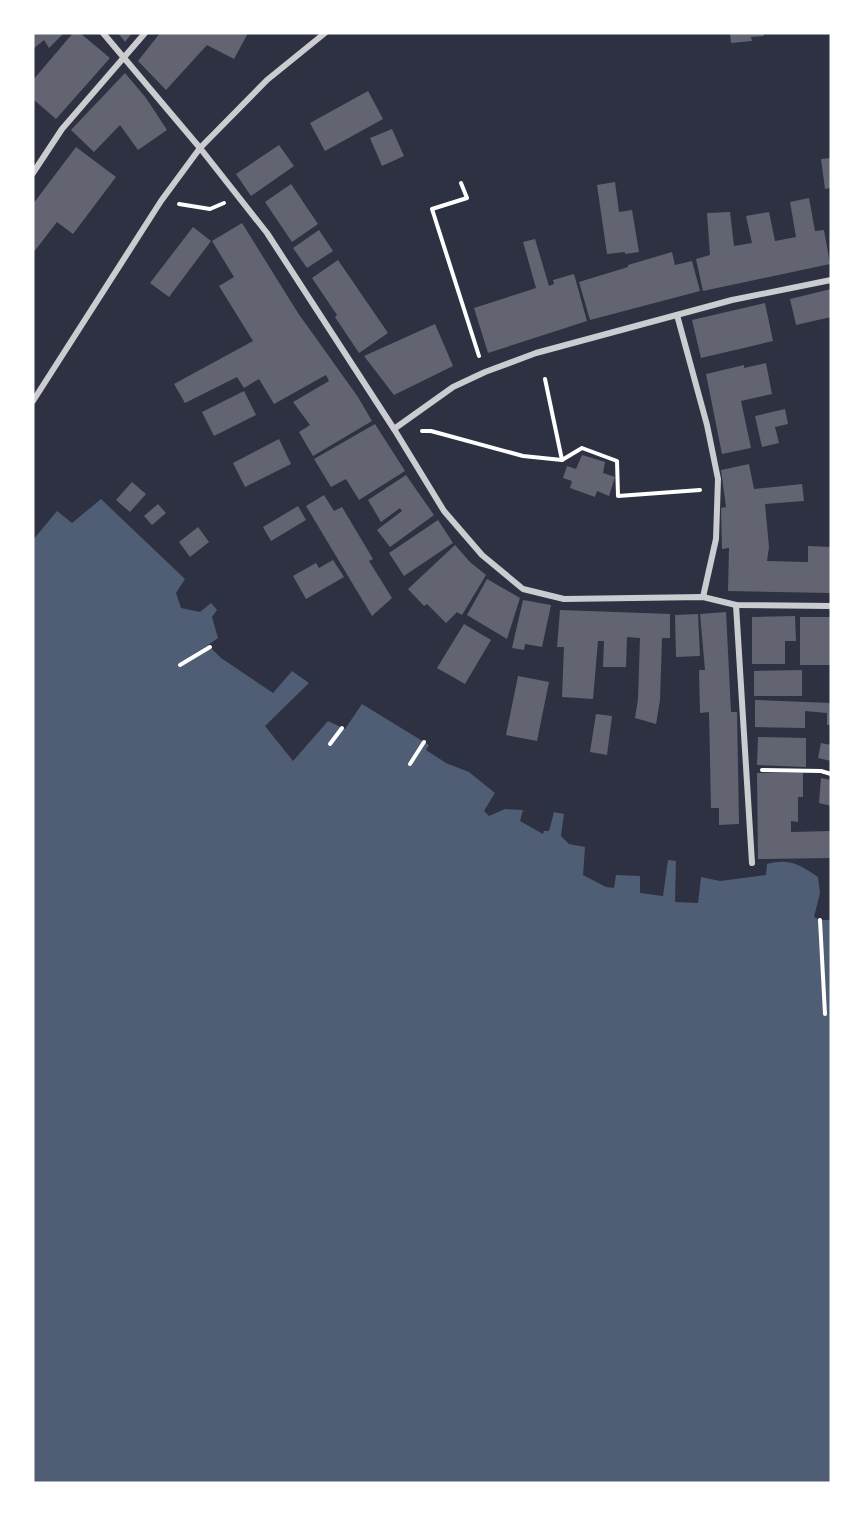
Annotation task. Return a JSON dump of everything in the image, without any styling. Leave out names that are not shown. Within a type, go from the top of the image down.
[{"type":"street","points":[[103,33],[200,148],[267,233],[394,429],[444,511],[482,555],[523,590],[564,599],[703,597],[736,605],[831,606]]},
{"type":"street","points":[[33,173],[62,129],[145,33]]},
{"type":"street","points":[[33,401],[161,201],[200,148],[267,80],[325,33]]},
{"type":"street","points":[[394,429],[453,387],[536,353],[732,300],[831,280]]},
{"type":"street","points":[[677,315],[707,425],[718,479],[716,539],[703,597]]},
{"type":"street","points":[[736,605],[752,863]]},
{"type":"path","points":[[461,183],[467,198],[432,209],[485,372]]},
{"type":"path","points":[[161,201],[210,209],[238,198]]},
{"type":"path","points":[[545,379],[562,460]]},
{"type":"path","points":[[394,429],[430,431],[524,456],[562,460],[582,448],[617,461],[618,496],[718,488]]},
{"type":"path","points":[[180,665],[210,647]]},
{"type":"path","points":[[330,744],[342,728]]},
{"type":"path","points":[[410,764],[424,742]]},
{"type":"path","points":[[746,770],[821,771],[831,774]]},
{"type":"path","points":[[820,920],[825,1014]]},
{"type":"water","points":[[101,499],[185,579],[176,593],[181,608],[200,612],[211,603],[217,610],[212,617],[218,638],[208,645],[221,658],[273,693],[292,671],[309,683],[265,726],[293,761],[328,721],[345,729],[362,704],[429,745],[426,750],[446,763],[469,772],[495,793],[484,811],[489,816],[505,809],[523,810],[520,821],[543,834],[544,831],[549,831],[554,812],[564,814],[561,836],[569,844],[585,847],[583,875],[606,887],[614,888],[616,875],[640,876],[640,893],[663,896],[668,860],[676,861],[675,902],[698,903],[701,877],[720,881],[766,875],[767,864],[775,862],[794,864],[818,877],[820,893],[814,917],[820,920],[831,920],[831,1483],[33,1483],[33,540],[57,511],[72,523]]},
{"type":"building","points":[[33,33],[64,33],[49,48],[44,40],[33,49]]},
{"type":"building","points":[[73,33],[80,33],[110,58],[56,119],[33,99],[33,80]]},
{"type":"building","points":[[118,33],[132,33],[125,42]]},
{"type":"building","points":[[160,33],[248,33],[234,59],[207,45],[166,90],[138,61]]},
{"type":"building","points":[[730,33],[763,33],[764,36],[751,37],[752,41],[731,43]]},
{"type":"building","points":[[125,73],[146,98],[167,130],[138,150],[120,125],[94,152],[71,130]]},
{"type":"building","points":[[368,91],[383,119],[325,151],[310,123]]},
{"type":"building","points":[[392,129],[404,156],[382,166],[370,138]]},
{"type":"building","points":[[279,145],[294,166],[251,196],[236,174]]},
{"type":"building","points":[[76,147],[116,177],[73,234],[57,222],[33,253],[33,204]]},
{"type":"building","points":[[831,158],[831,188],[825,189],[821,159]]},
{"type":"building","points":[[615,182],[619,212],[632,210],[639,252],[607,254],[597,185]]},
{"type":"building","points":[[291,184],[318,224],[292,242],[265,202]]},
{"type":"building","points":[[809,198],[815,231],[824,230],[830,264],[703,291],[696,259],[710,255],[707,213],[730,212],[734,246],[752,243],[746,216],[769,212],[775,241],[796,237],[790,202]]},
{"type":"building","points":[[242,223],[298,313],[358,397],[372,421],[313,456],[299,432],[310,425],[293,402],[329,381],[326,375],[274,404],[259,379],[244,388],[237,377],[185,403],[174,384],[253,341],[219,286],[234,277],[212,241]]},
{"type":"building","points":[[193,227],[211,241],[169,297],[150,283]]},
{"type":"building","points":[[319,230],[333,251],[307,268],[293,248]]},
{"type":"building","points":[[535,239],[549,286],[554,284],[553,280],[574,274],[587,321],[488,353],[474,308],[536,288],[523,242]]},
{"type":"building","points":[[672,252],[675,265],[692,261],[700,291],[590,320],[579,282]]},
{"type":"building","points":[[338,260],[388,333],[359,353],[312,278]]},
{"type":"building","points":[[831,289],[831,317],[796,325],[790,299]]},
{"type":"building","points":[[765,303],[773,341],[701,358],[692,320]]},
{"type":"building","points":[[435,324],[453,366],[394,395],[364,356]]},
{"type":"building","points":[[766,363],[772,394],[741,401],[751,448],[722,454],[706,374],[744,365],[744,368]]},
{"type":"building","points":[[244,391],[256,415],[214,436],[202,412]]},
{"type":"building","points":[[785,409],[788,424],[775,427],[779,443],[762,447],[755,416]]},
{"type":"building","points":[[375,424],[405,471],[359,500],[346,479],[331,487],[314,459]]},
{"type":"building","points":[[279,439],[291,464],[245,487],[233,463]]},
{"type":"building","points":[[582,455],[605,462],[603,473],[615,477],[609,496],[597,491],[595,497],[570,488],[572,481],[563,478],[567,466],[576,469]]},
{"type":"building","points":[[749,464],[754,489],[802,484],[804,501],[765,504],[769,547],[767,561],[808,562],[808,546],[831,547],[831,593],[728,591],[729,548],[722,549],[721,508],[726,507],[721,470]]},
{"type":"building","points":[[406,475],[434,515],[390,547],[377,530],[402,511],[400,508],[381,522],[368,500]]},
{"type":"building","points":[[132,482],[146,494],[130,512],[116,500]]},
{"type":"building","points":[[324,495],[334,511],[342,507],[373,559],[369,561],[392,598],[372,616],[306,506]]},
{"type":"building","points":[[158,504],[166,513],[152,525],[144,516]]},
{"type":"building","points":[[298,506],[306,520],[271,541],[263,527]]},
{"type":"building","points":[[438,520],[453,543],[404,576],[389,553]]},
{"type":"building","points":[[198,527],[209,542],[190,557],[179,542]]},
{"type":"building","points":[[455,545],[486,575],[462,615],[457,612],[446,623],[427,604],[424,606],[408,589]]},
{"type":"building","points":[[333,560],[344,577],[306,599],[293,576],[316,563],[319,568]]},
{"type":"building","points":[[487,579],[520,598],[507,639],[467,615]]},
{"type":"building","points":[[523,600],[551,605],[542,647],[525,644],[524,650],[512,648]]},
{"type":"building","points":[[560,610],[670,614],[670,638],[662,638],[660,700],[656,724],[635,718],[638,699],[640,638],[627,637],[626,667],[603,667],[604,641],[598,641],[593,699],[562,697],[564,647],[557,647]]},
{"type":"building","points":[[726,612],[731,712],[737,712],[739,824],[719,825],[719,808],[711,808],[709,712],[700,713],[699,670],[705,670],[700,614]]},
{"type":"building","points":[[698,614],[700,656],[676,657],[675,615]]},
{"type":"building","points":[[795,616],[796,641],[785,641],[785,664],[752,664],[752,617]]},
{"type":"building","points":[[800,617],[831,617],[831,665],[800,665]]},
{"type":"building","points":[[464,624],[491,640],[465,684],[437,668]]},
{"type":"building","points":[[802,670],[802,696],[754,696],[754,671]]},
{"type":"building","points":[[518,676],[549,682],[537,741],[506,735]]},
{"type":"building","points":[[755,700],[831,703],[831,725],[827,725],[827,713],[805,711],[805,728],[755,727]]},
{"type":"building","points":[[596,714],[612,716],[607,755],[590,752]]},
{"type":"building","points":[[758,737],[806,738],[806,767],[757,765]]},
{"type":"building","points":[[821,743],[831,745],[831,761],[818,758]]},
{"type":"building","points":[[757,773],[803,773],[803,797],[798,797],[798,822],[791,821],[791,832],[831,831],[831,858],[758,859]]},
{"type":"building","points":[[821,778],[831,780],[831,806],[819,803]]}]
